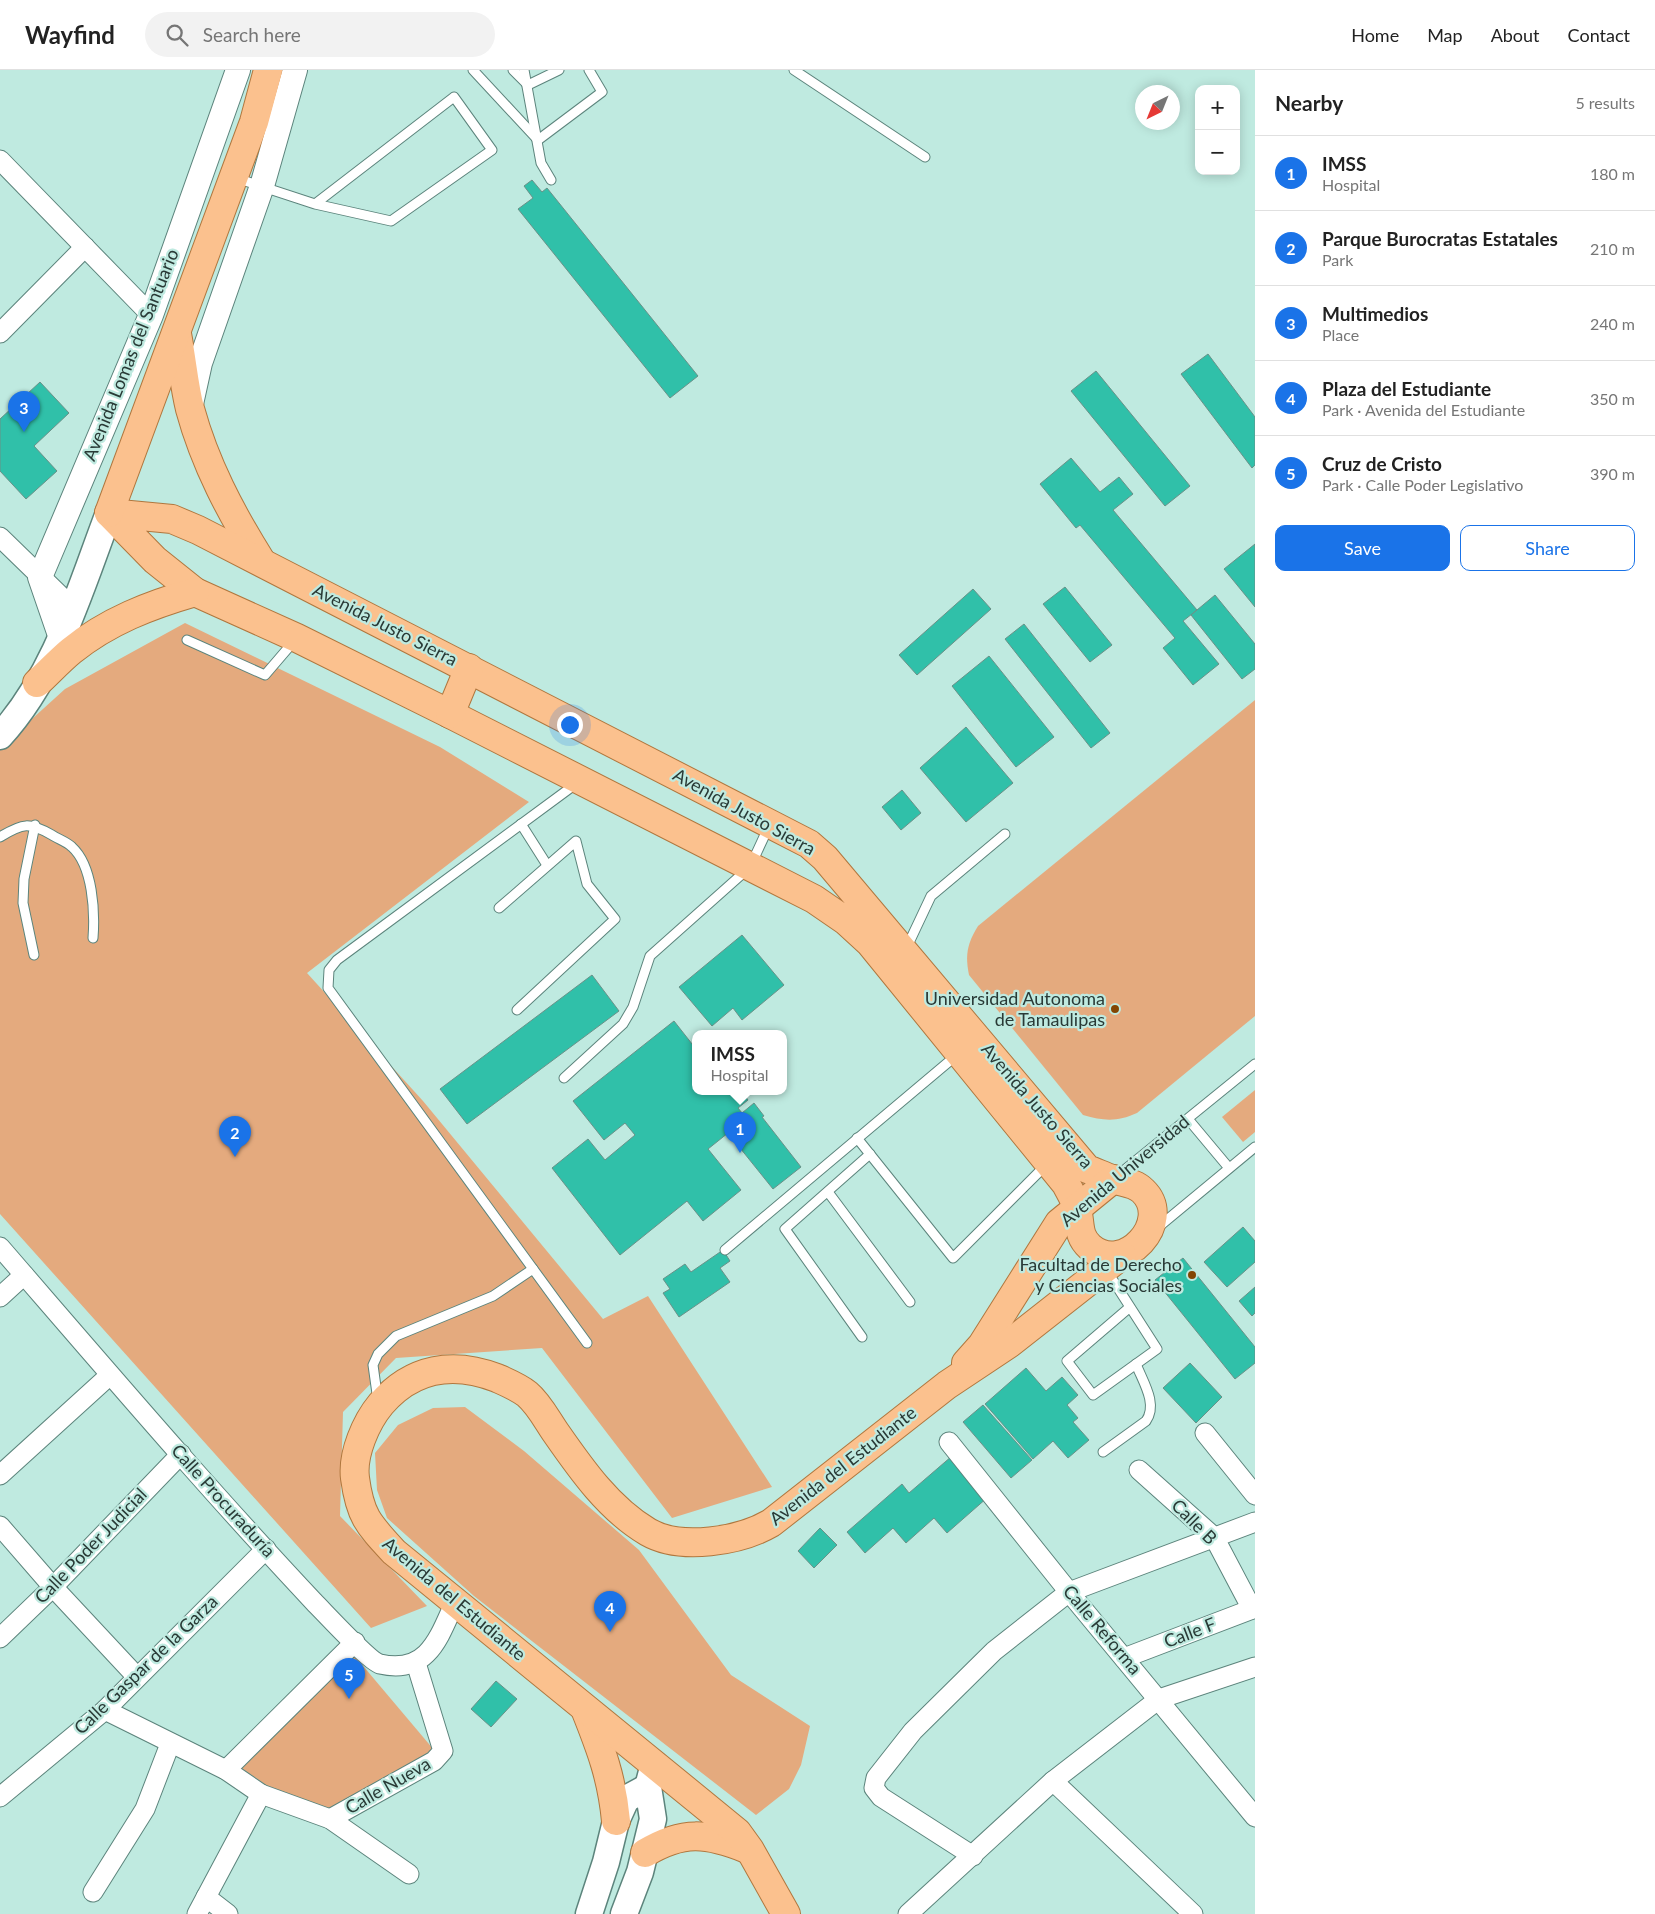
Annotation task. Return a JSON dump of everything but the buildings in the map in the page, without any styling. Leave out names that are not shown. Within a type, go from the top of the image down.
[{"type":"main road","name":"Avenida Lomas del Santuario","points":[[109,513],[177,334],[254,122],[268,70]]},
{"type":"main road","points":[[177,334],[190,408],[208,462],[223,496],[261,561]]},
{"type":"main road","points":[[0,736],[17,717],[61,638],[109,513]]},
{"type":"main road","name":"Avenida Justo Sierra","points":[[109,513],[172,519],[198,530],[809,844],[825,858],[1087,1169],[1113,1179],[1133,1183],[1145,1192],[1153,1206],[1152,1219],[1146,1237]]},
{"type":"main road","name":"Avenida Justo Sierra","points":[[109,513],[155,560],[196,592],[296,638],[581,780],[814,899],[846,921],[870,943],[1066,1184],[1077,1208],[1079,1233],[1089,1246],[1114,1262]]},
{"type":"main road","points":[[37,683],[71,651],[109,625],[151,605],[196,592]]},
{"type":"main road","points":[[450,714],[469,668]]},
{"type":"main road","name":"Avenida Universidad","points":[[947,1385],[982,1345],[1059,1223],[1113,1179]]},
{"type":"main road","points":[[947,1385],[1010,1343],[1146,1237]]},
{"type":"main road","name":"Avenida del Estudiante","points":[[786,1914],[750,1850],[737,1832],[716,1813],[651,1775],[583,1705],[394,1552],[371,1527],[359,1504],[355,1474],[359,1449],[368,1426],[378,1408],[393,1390],[415,1376],[436,1370],[459,1369],[482,1372],[527,1394],[541,1410],[595,1485],[624,1516],[650,1533],[680,1541],[730,1539],[755,1532],[771,1523],[947,1385]]},
{"type":"main road","points":[[583,1705],[606,1761],[614,1794],[616,1821]]},
{"type":"main road","points":[[589,1914],[606,1862],[616,1821],[626,1799],[651,1775]]},
{"type":"main road","points":[[624,1914],[653,1819],[651,1775]]},
{"type":"main road","points":[[644,1853],[658,1845],[679,1838],[706,1835],[750,1850]]},
{"type":"street","name":"Avenida Lomas del Santuario","points":[[40,577],[151,315],[238,70]]},
{"type":"street","points":[[190,408],[200,364],[262,186],[295,70]]},
{"type":"street","points":[[0,160],[151,315]]},
{"type":"street","points":[[0,333],[85,247]]},
{"type":"street","points":[[198,276],[226,288]]},
{"type":"street","points":[[0,537],[73,608]]},
{"type":"street","points":[[40,577],[61,638]]},
{"type":"street","name":"Calle Procuraduría","points":[[0,1247],[110,1375],[266,1549],[355,1642],[377,1663],[396,1666],[416,1663]]},
{"type":"street","points":[[0,1297],[24,1275]]},
{"type":"street","points":[[0,1475],[110,1375]]},
{"type":"street","points":[[1205,1433],[1255,1495]]},
{"type":"street","name":"Calle Reforma","points":[[950,1442],[1069,1592],[1252,1810]]},
{"type":"street","name":"Calle Poder Judicial","points":[[0,1638],[53,1587],[181,1454]]},
{"type":"street","name":"Calle B","points":[[1139,1470],[1214,1537],[1253,1609]]},
{"type":"street","points":[[973,1856],[881,1797],[874,1788],[876,1778],[920,1724],[994,1651],[1069,1592],[1161,1559],[1255,1522]]},
{"type":"street","points":[[0,1526],[53,1587],[137,1677]]},
{"type":"street","name":"Calle Gaspar de la Garza","points":[[0,1797],[105,1710],[266,1549]]},
{"type":"street","points":[[416,1663],[435,1646],[455,1602]]},
{"type":"street","name":"Calle F","points":[[1124,1658],[1253,1609]]},
{"type":"street","points":[[226,1770],[355,1642]]},
{"type":"street","name":"Calle Nueva","points":[[330,1819],[434,1761],[443,1751],[416,1663]]},
{"type":"street","points":[[908,1914],[1053,1781],[1159,1699],[1255,1667]]},
{"type":"street","points":[[105,1710],[170,1744],[226,1770],[261,1794],[330,1819],[409,1874]]},
{"type":"street","points":[[93,1892],[146,1808],[170,1744]]},
{"type":"street","points":[[1053,1781],[1193,1914]]},
{"type":"street","points":[[197,1914],[261,1794]]},
{"type":"street","points":[[206,1897],[228,1914]]},
{"type":"lane","points":[[473,70],[538,140]]},
{"type":"lane","points":[[513,70],[528,85]]},
{"type":"lane","points":[[524,70],[541,163],[550,180]]},
{"type":"lane","points":[[528,85],[559,70]]},
{"type":"lane","points":[[538,140],[602,92],[589,70]]},
{"type":"lane","points":[[794,70],[925,157]]},
{"type":"lane","points":[[234,177],[315,204],[391,220],[492,150],[454,98],[315,204]]},
{"type":"lane","points":[[187,640],[265,675],[296,638]]},
{"type":"lane","points":[[581,780],[337,960],[329,970],[328,988],[587,1342]]},
{"type":"lane","points":[[564,1078],[623,1024],[633,1007],[650,956],[750,867],[770,823]]},
{"type":"lane","points":[[521,824],[547,866]]},
{"type":"lane","points":[[0,837],[25,825],[36,825],[72,847],[84,862],[88,873],[94,923],[93,938]]},
{"type":"lane","points":[[34,955],[23,903],[24,878],[36,825]]},
{"type":"lane","points":[[905,953],[932,896],[1005,834]]},
{"type":"lane","points":[[499,908],[576,841],[587,884],[615,919],[516,1010]]},
{"type":"lane","points":[[725,1250],[959,1053]]},
{"type":"lane","name":"Avenida Universidad","points":[[1113,1179],[1255,1064]]},
{"type":"lane","points":[[1188,1119],[1229,1168]]},
{"type":"lane","points":[[857,1138],[953,1258],[1048,1162]]},
{"type":"lane","points":[[1146,1237],[1255,1147]]},
{"type":"lane","points":[[862,1337],[785,1229],[870,1154]]},
{"type":"lane","points":[[828,1192],[910,1302]]},
{"type":"lane","points":[[1114,1262],[1130,1307],[1157,1349],[1093,1395],[1067,1361],[1130,1307]]},
{"type":"lane","points":[[378,1408],[373,1365],[378,1354],[396,1336],[493,1296],[533,1269]]},
{"type":"lane","points":[[1103,1452],[1146,1421],[1151,1414],[1152,1406],[1136,1364]]},
{"type":"shaded area","points":[[185,623],[440,747],[529,802],[307,973],[423,1101],[603,1319],[648,1296],[772,1487],[672,1518],[542,1348],[396,1358],[343,1412],[340,1516],[427,1606],[371,1628],[0,1214],[0,748],[65,689]]},
{"type":"shaded area","points":[[1255,700],[1255,1016],[1137,1113],[1110,1120],[1083,1115],[969,975],[967,955],[971,938],[978,926]]},
{"type":"shaded area","points":[[1255,1090],[1255,1132],[1243,1142],[1222,1117]]},
{"type":"shaded area","points":[[465,1407],[524,1451],[639,1550],[731,1675],[810,1726],[801,1765],[789,1789],[756,1815],[474,1596],[387,1518],[377,1490],[375,1453],[398,1425],[433,1408]]},
{"type":"shaded area","points":[[353,1654],[434,1750],[329,1813],[273,1790],[238,1766]]},
{"type":"place","name":"Multimedios","points":[[24,432]]},
{"type":"place","name":"Universidad Autonoma de Tamaulipas","points":[[1115,1009]]},
{"type":"place","name":"IMSS","points":[[740,1153]]},
{"type":"place","name":"Parque Burocratas Estatales","points":[[235,1157]]},
{"type":"place","name":"Facultad de Derecho y Ciencias Sociales","points":[[1192,1275]]},
{"type":"place","name":"Plaza del Estudiante","points":[[610,1632]]},
{"type":"place","name":"Cruz de Cristo","points":[[349,1699]]}]
